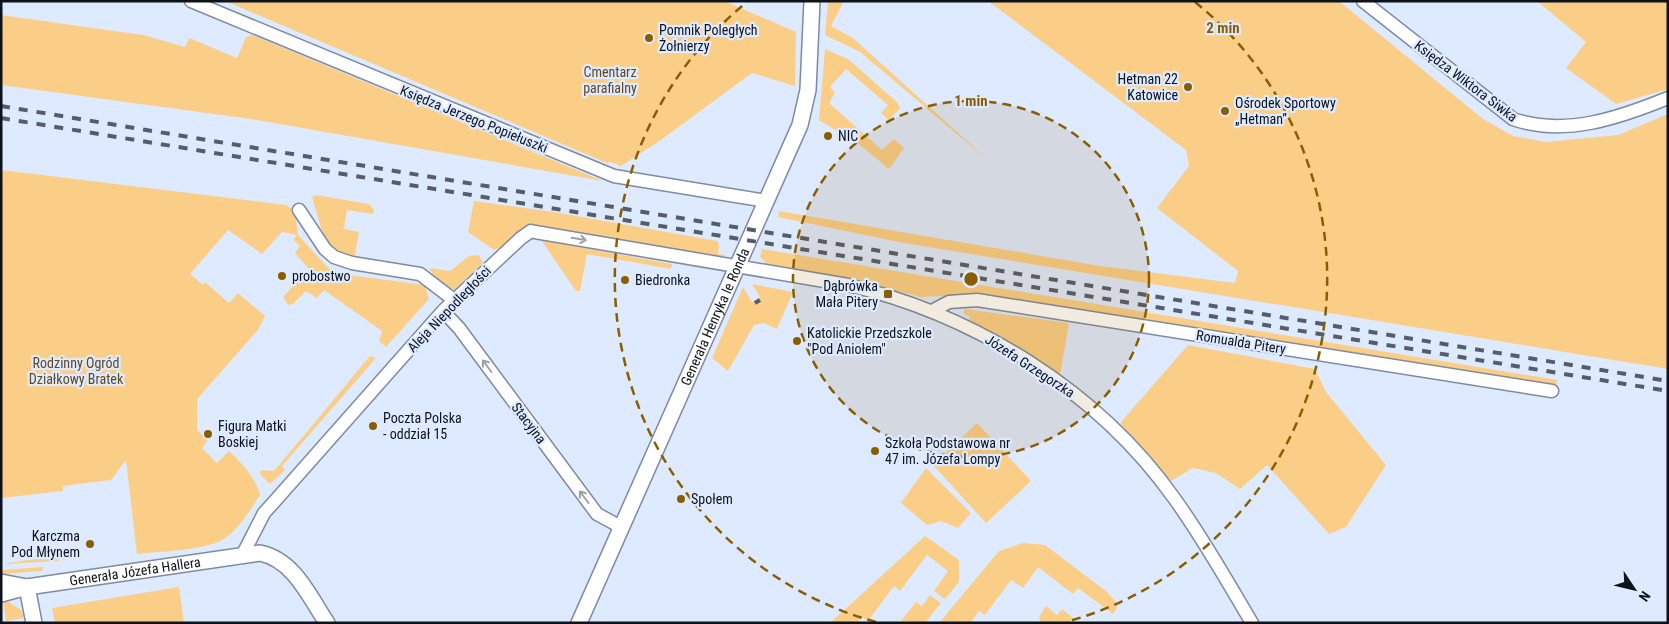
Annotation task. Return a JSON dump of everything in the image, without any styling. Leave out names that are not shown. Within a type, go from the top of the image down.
[{"type":"street","name":"Księdza Jerzego Popiełuszki","points":[[191,1],[614,176],[766,201]]},
{"type":"street","name":"Generała Henryka le Ronda","points":[[579,623],[800,125],[806,108],[812,1]]},
{"type":"street","name":"Księdza Wiktora Siwka","points":[[1363,1],[1512,119],[1533,126],[1554,128],[1611,118],[1668,98]]},
{"type":"street","points":[[299,210],[325,249],[334,257],[352,263],[420,274],[454,300]]},
{"type":"street","name":"Aleja Niepodległości","points":[[243,554],[264,513],[443,311],[520,238],[531,231],[737,266]]},
{"type":"street","name":"Józefa Grzegorzka","points":[[737,266],[848,285],[888,294],[961,323],[1024,359],[1066,387],[1110,427],[1174,497],[1252,623]]},
{"type":"street","name":"Romualda Pitery","points":[[932,311],[949,302],[977,300],[1552,391]]},
{"type":"street","name":"Stacyjna","points":[[443,311],[459,328],[596,514],[621,527]]},
{"type":"street","name":"Generała Józefa Hallera","points":[[1,594],[27,586],[260,553],[282,560],[300,581],[327,623]]},
{"type":"street","name":"Generała Józefa Hallera","points":[[1,582],[27,586]]},
{"type":"street","points":[[27,586],[34,623]]},
{"type":"green space","name":"Cmentarz parafialny","points":[[225,1],[724,1],[796,32],[795,86],[752,73],[658,142],[621,166],[610,162],[607,163]]},
{"type":"green space","points":[[828,1],[844,1],[831,26],[853,38],[989,161],[860,52],[825,35]]},
{"type":"green space","points":[[988,1],[1339,1],[1483,119],[1513,136],[1546,142],[1618,135],[1668,114],[1668,369],[904,243],[778,217],[779,211],[1100,266],[1235,283],[1238,271],[1157,208],[1189,166],[1186,150]]},
{"type":"green space","points":[[1537,1],[1668,1],[1668,89],[1616,104],[1566,68],[1586,42]]},
{"type":"green space","points":[[1,15],[143,35],[185,47],[189,38],[237,58],[246,37],[252,35],[603,181],[251,119],[1,85]]},
{"type":"green space","points":[[825,49],[848,59],[898,103],[900,109],[888,120],[881,113],[888,105],[846,69],[830,87],[835,93],[829,103],[882,150],[894,139],[904,148],[889,169],[860,145],[819,120]]},
{"type":"green space","name":"Rodzinny Ogród Działkowy Bratek","points":[[1,170],[286,205],[295,211],[298,235],[333,273],[425,285],[429,299],[386,347],[379,341],[382,331],[324,290],[317,298],[306,291],[293,304],[288,305],[283,297],[298,280],[304,280],[309,275],[309,269],[295,253],[300,246],[293,240],[297,235],[282,232],[262,254],[228,230],[190,274],[203,285],[205,282],[229,303],[238,293],[265,316],[258,330],[197,399],[197,430],[208,440],[202,448],[217,463],[229,451],[252,477],[260,495],[239,525],[222,540],[213,544],[192,548],[137,554],[126,460],[111,480],[63,486],[63,491],[1,498]]},
{"type":"green space","points":[[316,195],[369,204],[374,210],[373,214],[347,210],[344,229],[359,232],[354,260],[344,257],[329,245],[321,227],[312,197]]},
{"type":"green space","points":[[474,201],[554,212],[717,241],[719,244],[718,254],[725,255],[722,258],[542,228],[494,250],[468,232]]},
{"type":"green space","points":[[541,240],[672,264],[671,269],[587,254],[580,291],[576,291]]},
{"type":"green space","points":[[762,249],[1557,380],[1556,388],[1454,373],[1285,342],[967,295],[921,297],[767,264],[760,257]]},
{"type":"green space","points":[[478,255],[483,262],[455,290],[436,279],[429,268],[450,271],[469,256]]},
{"type":"green space","points":[[752,284],[793,292],[777,329],[764,323],[754,325],[728,371],[712,358],[743,287],[752,302],[760,297]]},
{"type":"green space","points":[[965,309],[1069,323],[1060,375],[968,320],[970,317],[963,313]]},
{"type":"green space","points":[[1188,345],[1315,369],[1326,392],[1386,465],[1346,527],[1329,534],[1267,465],[1240,489],[1216,473],[1193,468],[1171,481],[1127,436],[1121,422]]},
{"type":"green space","points":[[370,356],[376,358],[282,466],[285,470],[270,484],[260,474],[261,470],[274,471]]},
{"type":"green space","points":[[977,423],[1031,481],[986,523],[933,465]]},
{"type":"green space","points":[[926,468],[971,513],[958,528],[941,521],[927,525],[901,503]]},
{"type":"green space","points":[[925,536],[959,560],[959,582],[945,599],[934,591],[948,571],[927,555],[900,591],[894,586],[868,621],[862,617],[857,623],[830,623]]},
{"type":"green space","points":[[1023,543],[1045,545],[1106,591],[1116,602],[1117,608],[1113,614],[1078,588],[1073,594],[1038,567],[1023,588],[1011,580],[985,615],[979,611],[970,623],[939,623],[999,551]]},
{"type":"green space","points":[[57,547],[59,561],[1,564],[43,558],[42,548]]},
{"type":"green space","points":[[44,567],[42,571],[1,574],[1,570]]},
{"type":"green space","points":[[179,587],[184,623],[55,623],[52,608]]},
{"type":"green space","points":[[930,595],[941,603],[925,623],[901,621],[916,602],[922,606]]},
{"type":"green space","points":[[3,599],[20,609],[24,616],[6,621]]},
{"type":"green space","points":[[1046,606],[1057,615],[1062,609],[1073,618],[1069,623],[1041,623],[1039,617]]},
{"type":"railway","points":[[1,106],[1668,381]]},
{"type":"railway","points":[[1,118],[1668,391]]},
{"type":"railway","points":[[755,303],[760,300]]},
{"type":"place","name":"Pomnik Poległych Żołnierzy","points":[[649,38]]},
{"type":"place","name":"Hetman 22 Katowice","points":[[1188,87]]},
{"type":"place","name":"Ośrodek Sportowy „Hetman”","points":[[1225,111]]},
{"type":"place","name":"NIC","points":[[828,136]]},
{"type":"place","name":"probostwo","points":[[282,276]]},
{"type":"place","name":"Biedronka","points":[[625,280]]},
{"type":"place","name":"Dąbrówka Mała Pitery","points":[[888,294]]},
{"type":"place","name":"Katolickie Przedszkole \"Pod Aniołem\"","points":[[797,341]]},
{"type":"place","name":"Poczta Polska - oddział 15","points":[[373,426]]},
{"type":"place","name":"Figura Matki Boskiej","points":[[208,434]]},
{"type":"place","name":"Szkoła Podstawowa nr 47 im. Józefa Lompy","points":[[875,451]]},
{"type":"place","name":"Społem","points":[[681,499]]},
{"type":"place","name":"Karczma Pod Młynem","points":[[90,544]]}]
